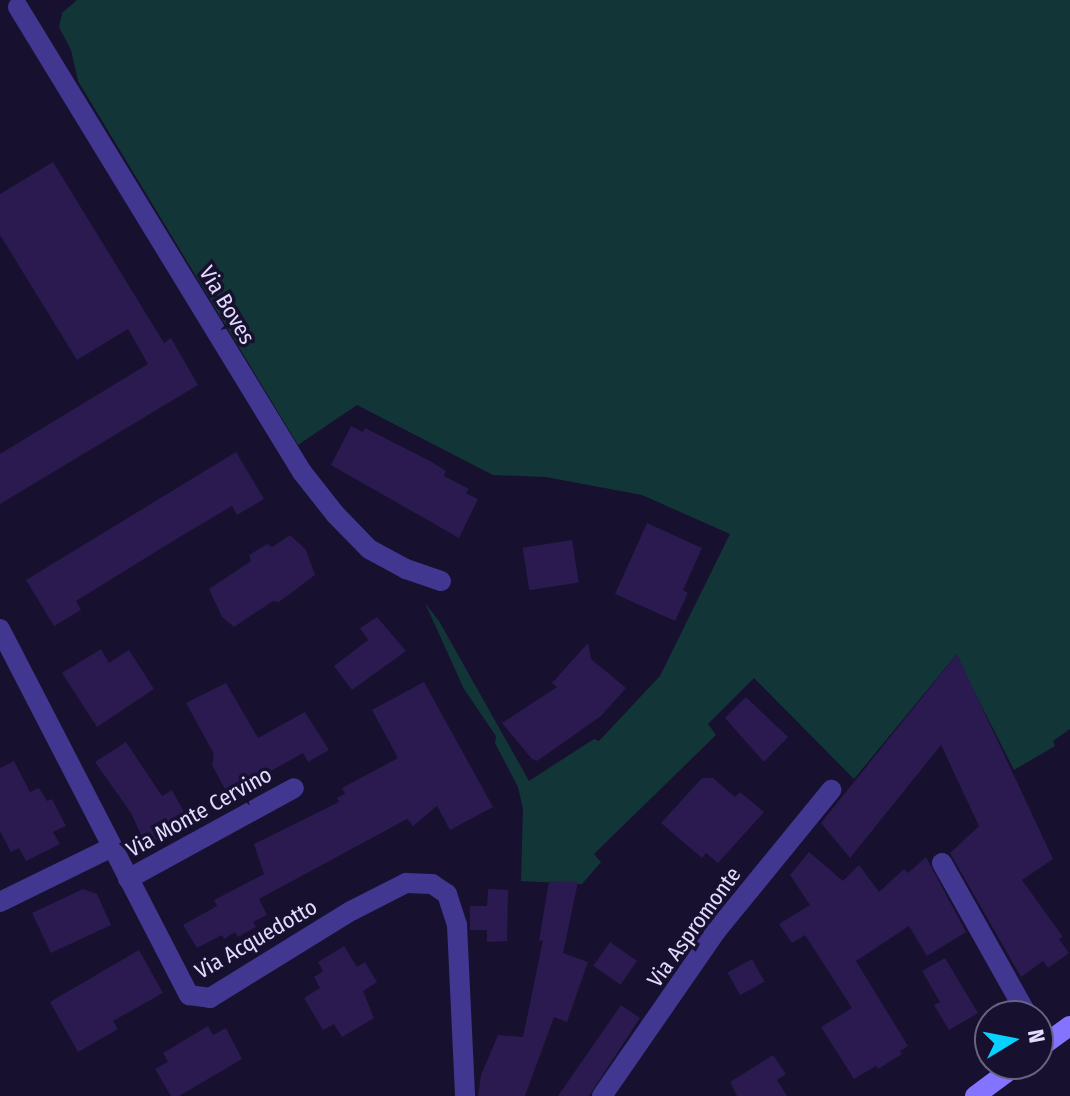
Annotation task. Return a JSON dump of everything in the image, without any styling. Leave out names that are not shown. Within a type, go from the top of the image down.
[{"type":"main road","points":[[975,1096],[996,1080]]},
{"type":"street","name":"Via Boves","points":[[15,7],[302,472],[335,514],[369,549],[406,569],[441,581]]},
{"type":"street","name":"Via Acquedotto","points":[[0,629],[110,848],[184,989],[192,997],[203,999],[395,887],[421,882],[441,888],[454,907],[457,925],[465,1096]]},
{"type":"street","name":"Via Monte Cervino","points":[[128,879],[294,788]]},
{"type":"street","name":"Via Aspromonte","points":[[602,1096],[717,930],[831,790]]},
{"type":"street","points":[[0,902],[110,848]]},
{"type":"street","points":[[942,863],[1019,1000]]},
{"type":"green space","points":[[77,0],[1070,0],[1070,729],[1053,741],[1055,746],[1014,770],[956,655],[854,779],[754,678],[708,724],[716,735],[594,854],[601,862],[582,884],[521,881],[523,809],[518,787],[495,743],[496,736],[464,689],[425,603],[439,621],[529,781],[594,739],[599,741],[660,676],[730,534],[642,495],[546,477],[493,475],[357,405],[298,445],[78,81],[71,50],[59,27],[62,13]]},
{"type":"building","points":[[53,162],[164,343],[171,338],[198,385],[0,504],[0,454],[148,364],[128,329],[77,360],[0,235],[0,194]]},
{"type":"building","points":[[351,426],[363,432],[365,428],[430,461],[446,471],[444,476],[469,489],[466,493],[478,499],[459,538],[331,465]]},
{"type":"building","points":[[236,452],[264,499],[237,515],[232,506],[178,538],[76,601],[81,610],[54,626],[26,580]]},
{"type":"building","points":[[647,523],[702,548],[683,590],[688,593],[675,621],[615,594]]},
{"type":"building","points":[[290,535],[306,550],[315,575],[279,602],[273,601],[234,627],[222,617],[209,589],[251,561],[249,555],[267,544],[272,547]]},
{"type":"building","points":[[572,540],[579,582],[529,590],[523,548]]},
{"type":"building","points":[[377,617],[406,651],[352,690],[334,666],[368,640],[360,628]]},
{"type":"building","points":[[588,643],[591,659],[626,688],[601,716],[537,761],[532,759],[502,723],[557,687],[552,683]]},
{"type":"building","points":[[101,649],[109,663],[129,650],[154,689],[97,727],[62,673]]},
{"type":"building","points":[[957,654],[1053,859],[1022,880],[1063,937],[1059,939],[1069,953],[1048,968],[1043,961],[1021,977],[950,853],[979,826],[941,745],[850,858],[821,823]]},
{"type":"building","points":[[424,682],[493,807],[450,830],[437,806],[413,826],[407,819],[259,899],[267,915],[253,922],[256,927],[238,937],[235,932],[224,939],[222,935],[197,948],[183,925],[217,906],[214,900],[264,874],[254,844],[339,802],[337,798],[345,794],[342,788],[398,758],[372,710]]},
{"type":"building","points":[[226,683],[258,738],[305,712],[329,750],[308,762],[303,753],[228,795],[212,765],[214,754],[186,703]]},
{"type":"building","points":[[746,697],[788,737],[764,762],[725,718]]},
{"type":"building","points":[[126,742],[162,796],[172,790],[191,825],[147,848],[131,813],[95,762]]},
{"type":"building","points":[[14,761],[30,792],[39,788],[47,801],[52,799],[66,826],[53,832],[60,844],[26,861],[19,848],[11,852],[0,831],[0,768]]},
{"type":"building","points":[[702,778],[713,778],[735,797],[740,792],[764,812],[718,863],[706,853],[702,858],[661,823]]},
{"type":"building","points":[[809,852],[843,881],[859,865],[879,892],[904,869],[908,873],[926,857],[966,932],[927,956],[909,926],[856,961],[908,1046],[900,1051],[902,1054],[878,1069],[876,1066],[854,1079],[821,1027],[852,1008],[805,935],[792,943],[779,924],[810,905],[790,875]]},
{"type":"building","points":[[549,881],[578,882],[563,953],[588,962],[567,1022],[554,1017],[525,1096],[478,1096],[481,1075],[498,1035],[523,1037],[543,940],[539,941]]},
{"type":"building","points":[[83,889],[97,894],[111,925],[51,953],[32,913]]},
{"type":"building","points":[[488,889],[508,890],[507,941],[487,942],[487,930],[470,930],[470,906],[487,906]]},
{"type":"building","points":[[610,942],[637,961],[620,985],[593,966]]},
{"type":"building","points":[[344,946],[357,967],[365,962],[377,982],[363,991],[374,1018],[342,1037],[334,1024],[323,1030],[304,998],[320,988],[314,977],[323,971],[318,962]]},
{"type":"building","points":[[139,950],[163,993],[113,1021],[118,1029],[78,1052],[50,1002]]},
{"type":"building","points":[[945,958],[974,1006],[974,1015],[949,1030],[934,1005],[940,1002],[922,971]]},
{"type":"building","points":[[752,959],[765,982],[740,995],[728,973]]},
{"type":"building","points":[[621,1005],[640,1018],[589,1096],[558,1096]]},
{"type":"building","points":[[208,1026],[213,1035],[226,1028],[242,1059],[179,1096],[171,1096],[155,1069],[168,1062],[163,1053]]},
{"type":"building","points":[[773,1055],[786,1074],[777,1080],[787,1096],[737,1096],[730,1082]]}]
